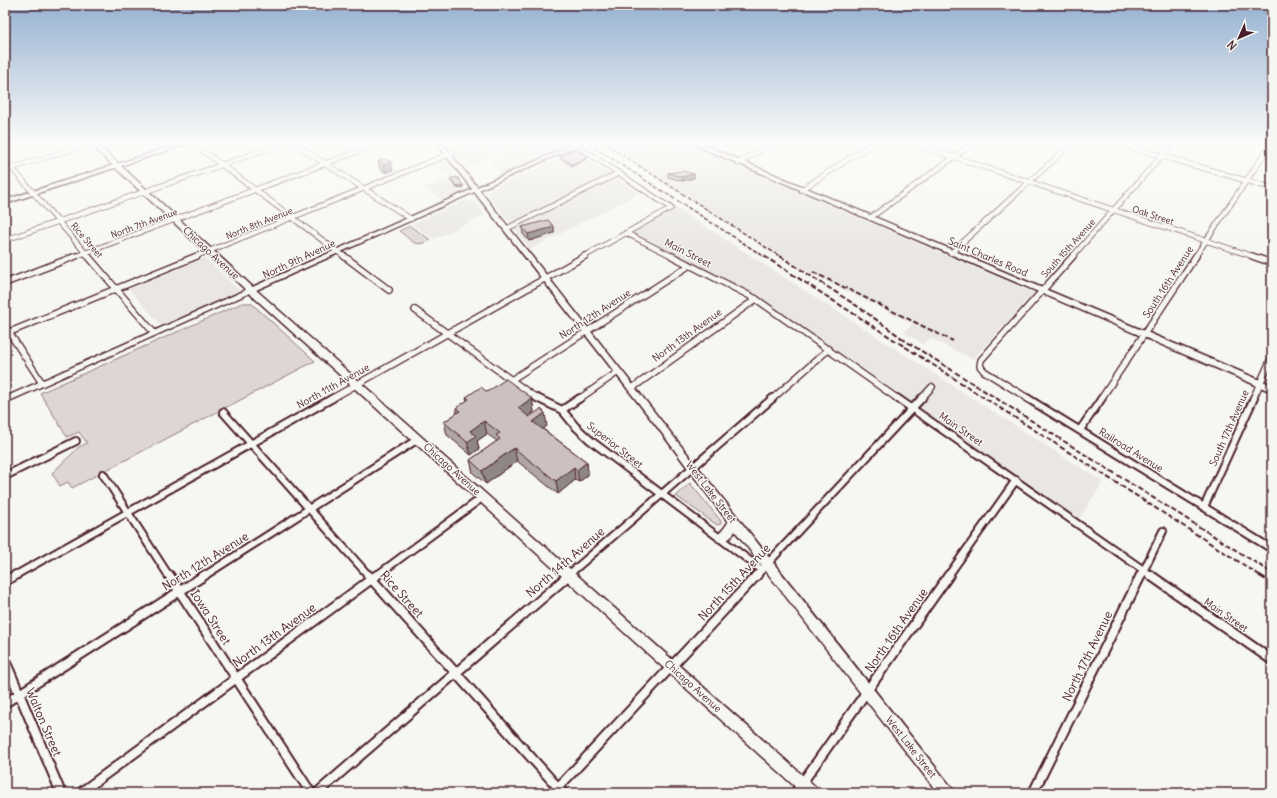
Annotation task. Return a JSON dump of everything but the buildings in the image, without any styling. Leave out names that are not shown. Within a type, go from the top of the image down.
[{"type":"main road","name":"Chicago Avenue","points":[[132,181],[252,291],[671,666],[798,788],[812,793]]},
{"type":"main road","name":"West Lake Street","points":[[469,181],[692,467],[734,522],[765,567],[867,691],[947,793]]},
{"type":"main road","name":"Saint Charles Road","points":[[781,181],[1272,389]]},
{"type":"main road","points":[[721,538],[730,531],[734,522]]},
{"type":"street","name":"Rice Street","points":[[23,181],[154,333]]},
{"type":"street","points":[[5,202],[69,181]]},
{"type":"street","points":[[5,240],[175,181]]},
{"type":"street","points":[[243,181],[389,290]]},
{"type":"street","name":"North 7th Avenue","points":[[5,283],[279,181]]},
{"type":"street","points":[[352,181],[411,219]]},
{"type":"street","name":"North 8th Avenue","points":[[7,333],[383,181]]},
{"type":"street","name":"North 9th Avenue","points":[[5,400],[496,181]]},
{"type":"street","points":[[506,228],[602,181]]},
{"type":"street","name":"North 11th Avenue","points":[[5,581],[671,208],[631,181]]},
{"type":"street","points":[[801,190],[815,181]]},
{"type":"street","points":[[870,218],[921,181]]},
{"type":"street","name":"South 15th Avenue","points":[[980,366],[981,360],[1140,181]]},
{"type":"street","name":"South 16th Avenue","points":[[1080,430],[1205,241],[1247,181]]},
{"type":"street","points":[[1248,181],[1272,188]]},
{"type":"street","points":[[951,253],[1029,182]]},
{"type":"street","name":"Oak Street","points":[[1029,182],[1272,263]]},
{"type":"street","name":"Main Street","points":[[626,233],[756,299],[1272,660]]},
{"type":"street","name":"North 12th Avenue","points":[[511,380],[690,265]]},
{"type":"street","name":"North 13th Avenue","points":[[632,389],[756,299]]},
{"type":"street","name":"Superior Street","points":[[415,310],[532,395],[562,410],[575,426],[590,440],[721,538],[765,567]]},
{"type":"street","points":[[5,326],[7,333],[42,384]]},
{"type":"street","name":"North 14th Avenue","points":[[317,793],[829,349]]},
{"type":"street","name":"South 17th Avenue","points":[[1204,507],[1272,357]]},
{"type":"street","name":"Railroad Avenue","points":[[980,366],[984,371],[1272,550]]},
{"type":"street","points":[[562,410],[618,372]]},
{"type":"street","name":"North 15th Avenue","points":[[558,791],[671,666],[932,387]]},
{"type":"street","name":"Rice Street","points":[[223,412],[456,673],[558,791]]},
{"type":"street","name":"North 12th Avenue","points":[[5,703],[418,439]]},
{"type":"street","points":[[5,476],[76,441]]},
{"type":"street","name":"Iowa Street","points":[[103,474],[312,793]]},
{"type":"street","name":"North 16th Avenue","points":[[798,788],[1016,480]]},
{"type":"street","name":"North 13th Avenue","points":[[80,793],[483,497]]},
{"type":"street","name":"North 17th Avenue","points":[[1033,793],[1163,530]]},
{"type":"street","name":"Walton Street","points":[[5,660],[61,793]]},
{"type":"shaded area","points":[[441,181],[459,181],[465,189],[443,201],[425,188]]},
{"type":"shaded area","points":[[508,181],[621,181],[639,193],[530,249],[488,194],[491,189]]},
{"type":"shaded area","points":[[665,181],[774,181],[1034,293],[973,359],[930,338],[923,344],[904,332],[913,324],[802,269]]},
{"type":"shaded area","points":[[463,201],[476,202],[485,215],[434,239],[412,224]]},
{"type":"shaded area","points":[[676,208],[1103,482],[1079,519],[765,301],[631,233]]},
{"type":"shaded area","points":[[410,226],[431,240],[417,244],[399,231]]},
{"type":"shaded area","points":[[205,258],[240,291],[161,325],[129,289]]},
{"type":"shaded area","points":[[242,303],[251,303],[315,361],[72,488],[68,482],[60,486],[52,473],[79,447],[87,443],[79,432],[67,437],[40,393]]},
{"type":"shaded area","points":[[690,483],[721,521],[721,524],[717,525],[676,496]]},
{"type":"railway","points":[[647,181],[765,257]]},
{"type":"railway","points":[[663,181],[781,257]]},
{"type":"railway","points":[[764,256],[1261,576]]},
{"type":"railway","points":[[780,256],[860,308],[906,341]]},
{"type":"railway","points":[[813,272],[953,341]]},
{"type":"railway","points":[[901,338],[1272,573]]},
{"type":"railway","points":[[1259,575],[1272,583]]}]
